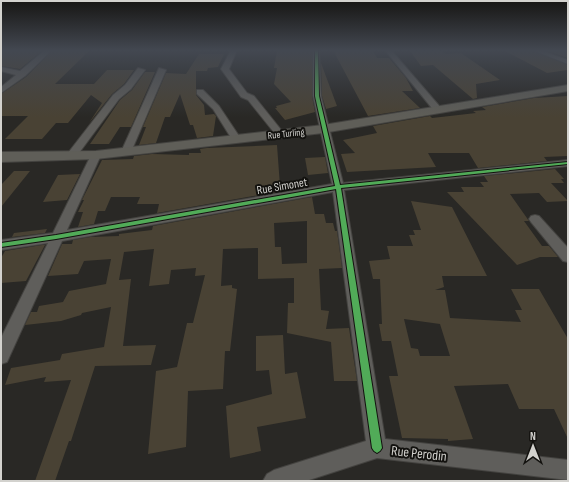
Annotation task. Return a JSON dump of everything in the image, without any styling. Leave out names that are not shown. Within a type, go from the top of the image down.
[{"type":"main road","name":"Rue Turling","points":[[1,157],[96,155],[236,139],[324,128],[568,88]]},
{"type":"street","points":[[16,72],[22,74]]},
{"type":"street","points":[[72,155],[116,97],[128,87],[139,72]]},
{"type":"street","points":[[126,152],[161,72]]},
{"type":"street","points":[[228,72],[244,94],[251,98],[279,133]]},
{"type":"street","points":[[316,72],[317,96],[338,187],[377,448]]},
{"type":"street","points":[[407,72],[438,110]]},
{"type":"street","points":[[1,91],[22,74]]},
{"type":"street","points":[[200,92],[216,108],[236,139]]},
{"type":"street","points":[[1,356],[96,155]]},
{"type":"street","name":"Rue Simonet","points":[[1,245],[56,238],[338,187],[568,163]]},
{"type":"street","points":[[535,218],[568,257]]},
{"type":"street","name":"Rue Perodin","points":[[274,481],[377,448],[568,470]]},
{"type":"building","points":[[31,72],[67,72],[55,84],[94,84],[105,72],[132,72],[124,84],[112,94],[89,123],[102,103],[91,95],[68,123],[56,123],[42,139],[5,139],[28,116],[1,116],[1,94]]},
{"type":"building","points":[[145,72],[155,72],[131,127],[120,127],[109,144],[90,144],[120,100],[132,90]]},
{"type":"building","points":[[187,72],[196,72],[196,95],[204,105],[205,115],[214,114],[216,116],[213,136],[197,138],[193,125],[190,125],[180,94],[170,117],[165,117],[156,143],[139,145],[146,127],[143,127],[166,73],[186,74]]},
{"type":"building","points":[[276,72],[312,72],[312,96],[315,112],[285,120],[275,108],[277,108],[276,106],[291,102],[274,84]]},
{"type":"building","points":[[321,72],[325,72],[337,106],[326,109],[322,96]]},
{"type":"building","points":[[345,72],[401,72],[413,91],[402,91],[420,108],[368,116]]},
{"type":"building","points":[[442,72],[489,72],[500,80],[476,84],[477,98],[473,99]]},
{"type":"building","points":[[568,96],[568,156],[544,157],[547,161],[478,168],[469,153],[428,153],[436,167],[347,172],[341,154],[355,153],[343,140],[377,133],[373,126],[430,116],[432,118],[476,113],[473,111],[486,110],[482,107],[534,98]]},
{"type":"building","points":[[277,145],[280,186],[309,183],[310,186],[157,213],[159,204],[137,204],[140,197],[111,197],[105,211],[98,211],[94,224],[78,227],[83,212],[78,212],[84,200],[82,200],[102,160],[133,159],[134,156],[152,154],[189,155],[189,153],[201,153],[200,149],[207,148]]},
{"type":"building","points":[[325,157],[328,173],[308,175],[305,158]]},
{"type":"building","points":[[555,169],[564,179],[561,179],[564,183],[551,183],[568,201],[547,202],[539,193],[510,194],[529,221],[524,221],[542,246],[549,246],[558,257],[540,257],[517,265],[447,192],[464,192],[461,187],[484,187],[480,182],[488,182],[484,176]]},
{"type":"building","points":[[14,171],[30,171],[1,207],[1,185]]},
{"type":"building","points":[[80,174],[67,200],[43,202],[58,175]]},
{"type":"building","points":[[312,197],[315,214],[324,214],[326,223],[333,223],[335,231],[337,231],[342,268],[319,269],[321,310],[329,311],[326,329],[349,328],[357,381],[334,381],[331,342],[287,333],[288,303],[294,303],[294,278],[258,279],[258,248],[223,249],[221,286],[232,285],[232,288],[237,289],[230,351],[225,351],[223,389],[188,391],[186,447],[148,454],[156,371],[177,367],[187,323],[193,323],[205,275],[195,276],[196,268],[171,270],[169,284],[149,286],[154,249],[124,252],[119,280],[131,279],[123,346],[156,345],[151,365],[95,366],[71,441],[69,441],[55,481],[35,481],[71,380],[44,382],[46,377],[5,385],[11,368],[60,360],[62,354],[104,347],[111,307],[82,313],[81,315],[61,321],[25,325],[31,312],[37,312],[39,306],[63,302],[69,291],[106,284],[111,259],[84,261],[78,274],[48,276],[62,244],[72,244],[73,240],[90,237],[119,236],[119,234],[152,230],[153,226]],"holes":[[[307,221],[307,263],[282,264],[281,247],[275,247],[274,223]]]},
{"type":"building","points":[[411,201],[452,207],[487,276],[442,276],[444,287],[435,290],[445,290],[450,318],[521,322],[515,310],[522,310],[511,289],[539,289],[568,339],[568,439],[554,409],[519,409],[508,384],[454,386],[473,439],[448,441],[448,439],[402,438],[389,376],[398,376],[391,341],[382,341],[379,324],[382,324],[380,279],[373,279],[369,261],[390,259],[387,246],[413,246],[409,235],[415,235],[413,230],[421,230]],"holes":[[[404,319],[440,324],[450,356],[420,356],[418,349],[411,348]]]},
{"type":"building","points":[[47,229],[45,233],[12,237],[14,233]]},
{"type":"building","points":[[45,245],[26,281],[1,283],[1,258],[5,251]]},
{"type":"building","points":[[283,335],[285,374],[297,372],[306,418],[257,427],[261,451],[230,458],[226,406],[272,394],[269,370],[256,371],[256,336]]},
{"type":"cycle path","points":[[316,72],[317,96],[338,187],[377,448]]},
{"type":"cycle path","points":[[1,245],[56,237],[338,187],[568,163]]}]
